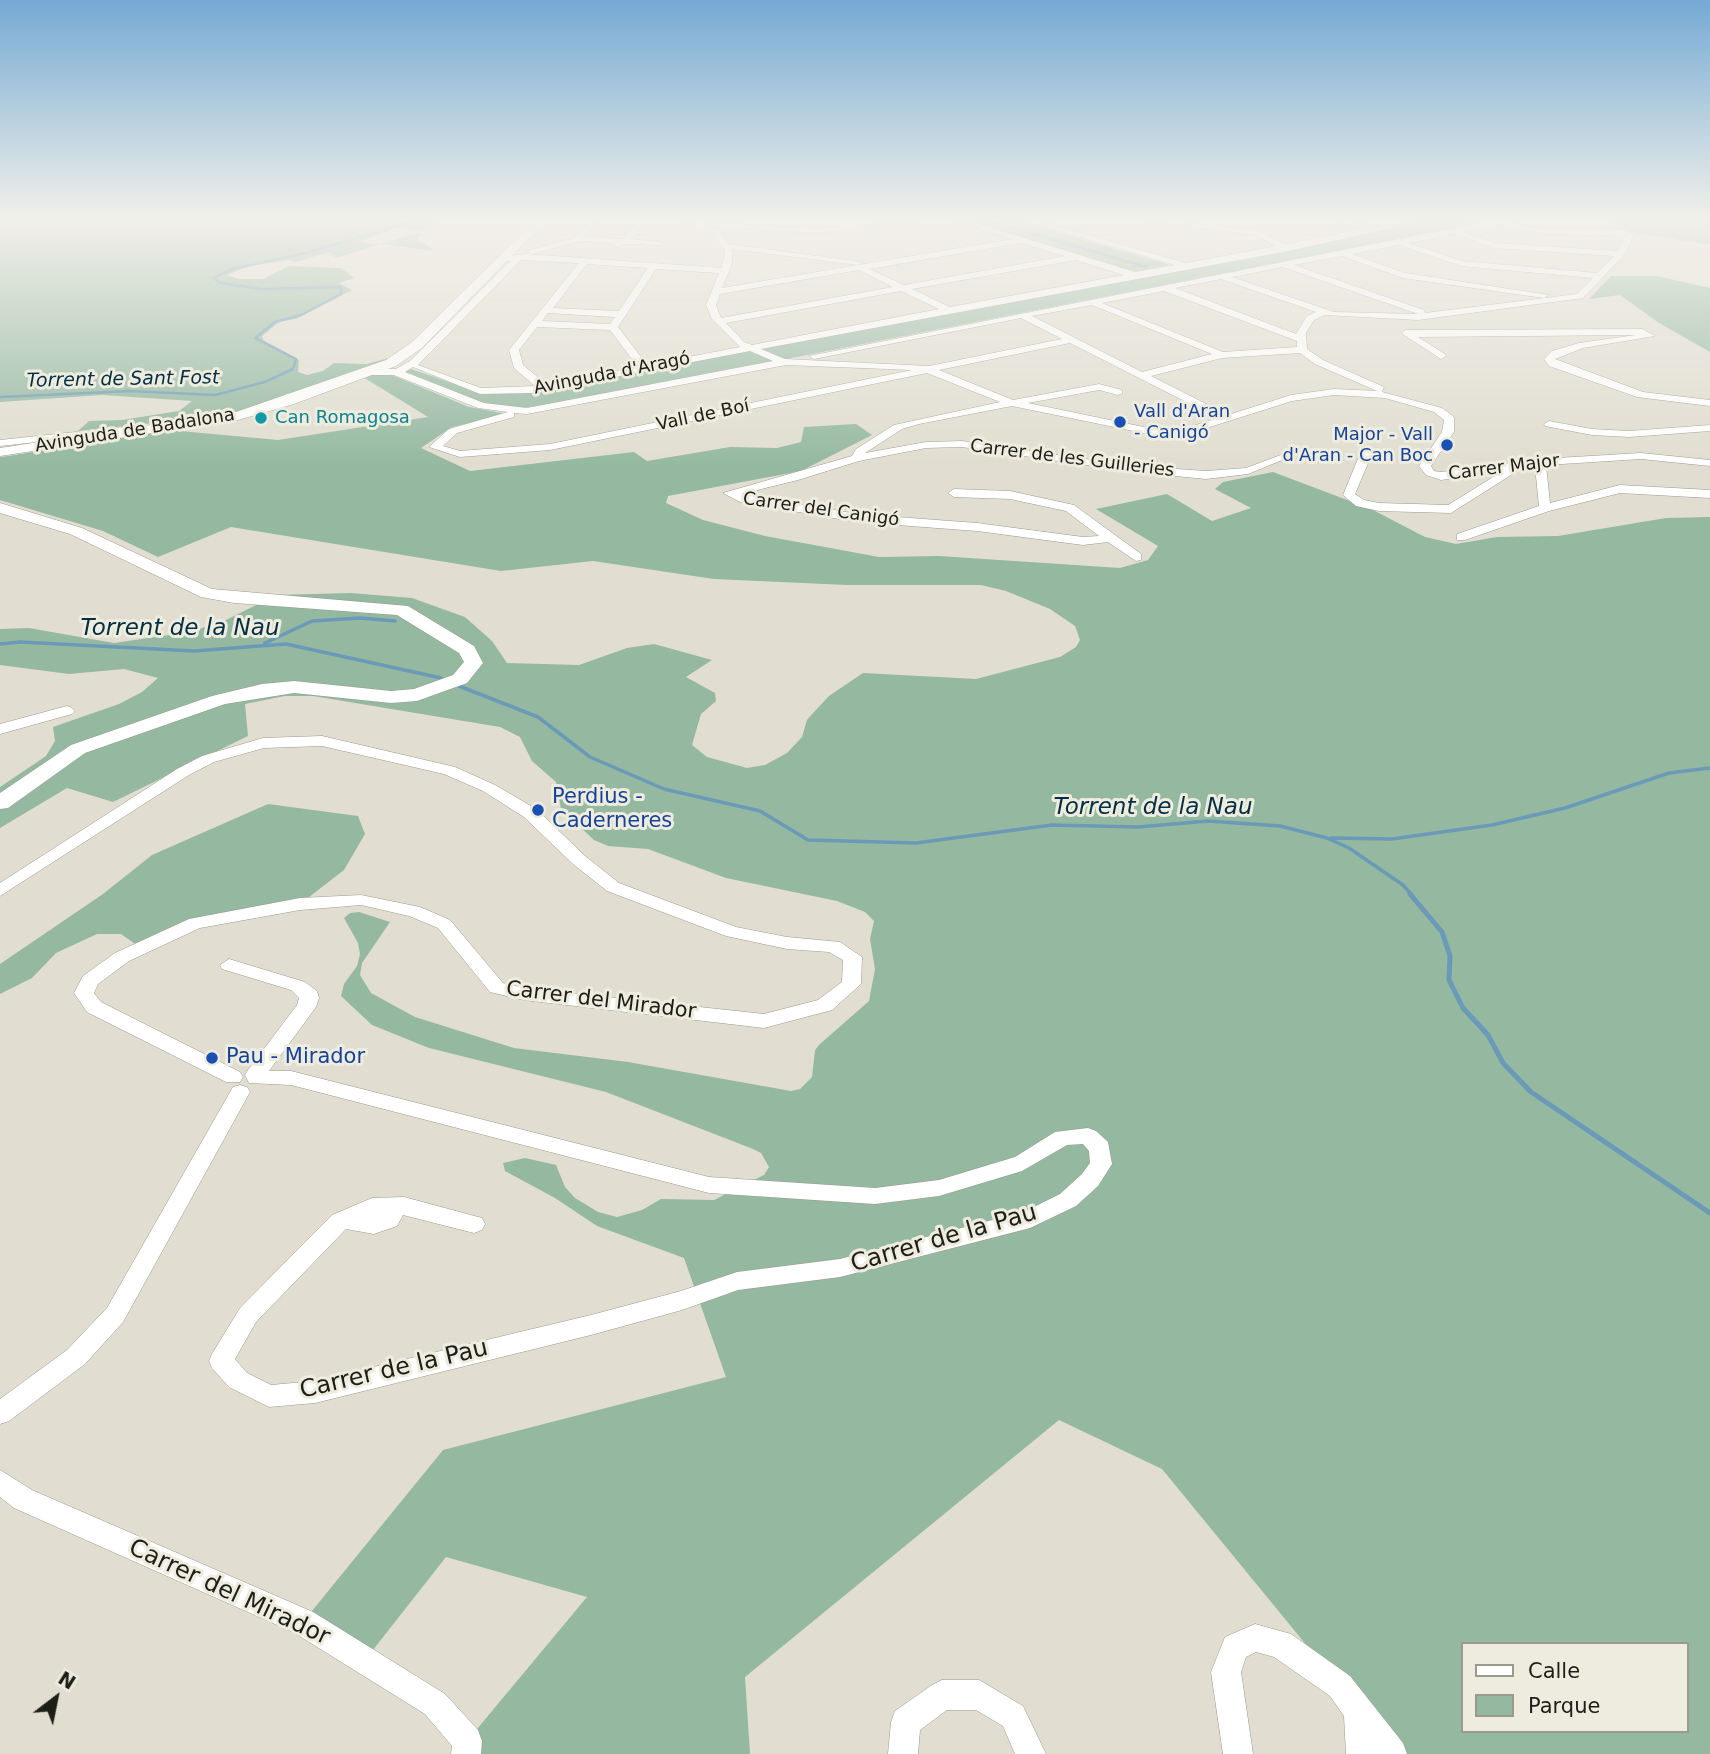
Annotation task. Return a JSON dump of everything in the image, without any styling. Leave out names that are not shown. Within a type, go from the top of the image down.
[{"type":"street","name":"Avinguda de Badalona","points":[[0,452],[253,412],[367,372],[410,361],[469,303]]},
{"type":"street","points":[[544,388],[518,366],[512,354],[516,345],[551,303]]},
{"type":"street","points":[[612,327],[629,303]]},
{"type":"street","points":[[713,303],[711,311],[741,344],[783,362],[904,365],[929,369],[1011,404],[1157,433],[1187,430],[1291,398],[1334,392],[1377,392]]},
{"type":"street","points":[[719,321],[820,303]]},
{"type":"street","points":[[934,303],[974,324]]},
{"type":"street","name":"Avinguda d'Aragó","points":[[396,372],[410,361],[480,391],[515,392],[987,303]]},
{"type":"street","name":"Avinguda d'Aragó","points":[[367,372],[396,372],[482,406],[527,411],[1089,303]]},
{"type":"street","points":[[1095,303],[1222,355]]},
{"type":"street","name":"Carrer Major","points":[[1202,303],[1301,344],[1320,362],[1377,392],[1438,410],[1450,419],[1448,432],[1425,466],[1430,474],[1447,475],[1540,462],[1641,456],[1710,463]]},
{"type":"street","points":[[1295,303],[1323,313],[1381,318],[1529,303]]},
{"type":"street","points":[[1395,303],[1430,315]]},
{"type":"street","points":[[545,310],[621,314]]},
{"type":"street","points":[[1142,375],[1222,355],[1301,344],[1311,318],[1323,313]]},
{"type":"street","points":[[1024,316],[1227,419]]},
{"type":"street","points":[[1381,318],[1441,356]]},
{"type":"street","points":[[534,324],[612,327],[645,368]]},
{"type":"street","points":[[1407,334],[1642,332],[1650,336],[1583,345],[1556,353],[1549,359],[1553,364],[1641,395],[1710,403]]},
{"type":"street","name":"Vall de Boí","points":[[527,411],[453,431],[435,447],[460,454],[550,447],[1072,340]]},
{"type":"street","points":[[771,345],[796,359],[819,363]]},
{"type":"street","name":"Carrer del Canigó","points":[[1113,538],[1083,541],[977,527],[857,519],[730,495],[736,490],[794,478],[857,458],[860,451],[904,424],[1099,387],[1118,392]]},
{"type":"street","points":[[1549,424],[1629,434],[1710,428]]},
{"type":"street","points":[[0,443],[170,426]]},
{"type":"street","name":"Carrer de les Guilleries","points":[[857,458],[926,445],[962,444],[1134,469],[1206,475],[1248,471],[1286,456]]},
{"type":"street","points":[[1366,454],[1349,495],[1360,503],[1379,507],[1451,509],[1512,473],[1520,464]]},
{"type":"street","points":[[1540,462],[1545,508]]},
{"type":"street","points":[[1461,537],[1545,508],[1619,489],[1710,494]]},
{"type":"street","points":[[954,493],[993,493],[1060,505],[1078,512],[1136,557]]},
{"type":"street","points":[[0,508],[76,531],[207,593],[234,598],[402,610],[467,650],[474,663],[460,679],[417,695],[391,697],[294,687],[262,690],[219,700],[84,747],[50,766],[0,803]]},
{"type":"street","points":[[0,729],[67,711]]},
{"type":"street","name":"Carrer del Mirador","points":[[0,891],[183,772],[208,759],[263,743],[322,741],[449,770],[489,788],[530,813],[579,860],[613,887],[732,932],[787,943],[833,946],[853,957],[851,984],[825,1005],[764,1021],[537,995],[497,988],[444,924],[414,911],[361,900],[300,904],[195,923],[122,957],[90,980],[84,993],[94,1007],[123,1025],[246,1080]]},
{"type":"street","points":[[0,1413],[76,1357],[115,1315],[246,1080],[306,1007],[309,998],[307,991],[298,986],[229,965]]},
{"type":"street","name":"Carrer de la Pau","points":[[246,1080],[291,1078],[709,1185],[804,1194],[875,1196],[939,1188],[1022,1163],[1063,1138],[1088,1136],[1100,1148],[1101,1164],[1090,1180],[1068,1200],[1030,1219],[840,1268],[737,1281],[682,1300],[591,1325],[314,1392],[269,1396],[238,1380],[220,1361],[248,1315],[342,1220],[372,1207],[404,1206],[474,1224]]},
{"type":"street","name":"Carrer del Mirador","points":[[0,1482],[23,1499],[303,1622],[435,1704],[468,1750]]},
{"type":"street","points":[[1238,1754],[1226,1672],[1235,1647],[1255,1637],[1281,1644],[1340,1686],[1359,1707],[1392,1754]]},
{"type":"street","points":[[903,1754],[906,1722],[942,1695],[979,1695],[1013,1716],[1031,1754]]},
{"type":"street","points":[[1359,1707],[1362,1754]]},
{"type":"green space","points":[[0,303],[327,303],[296,319],[279,322],[262,336],[263,340],[299,360],[298,372],[307,375],[323,371],[334,363],[367,364],[399,355],[339,379],[286,394],[276,401],[220,416],[78,431],[89,421],[122,420],[179,411],[192,401],[102,395],[0,402]]},
{"type":"green space","points":[[999,303],[1073,303],[568,402],[520,408],[482,404],[404,372],[411,369],[484,394],[543,390]]},
{"type":"green space","points":[[1631,303],[1710,303],[1710,352],[1659,323]]},
{"type":"green space","points":[[392,375],[469,407],[507,414],[452,427],[421,448],[470,471],[634,452],[647,461],[730,447],[777,448],[801,442],[804,427],[856,424],[872,435],[801,471],[668,496],[666,503],[703,520],[765,536],[879,557],[939,556],[1120,568],[1148,560],[1158,546],[1096,509],[1167,494],[1212,521],[1251,508],[1215,489],[1223,482],[1273,472],[1371,509],[1425,537],[1456,544],[1497,537],[1558,536],[1666,518],[1710,517],[1710,1754],[1392,1754],[1340,1686],[1162,1469],[1059,1420],[745,1677],[750,1754],[473,1754],[467,1741],[587,1597],[446,1557],[369,1655],[303,1622],[443,1450],[726,1377],[684,1258],[597,1226],[555,1198],[505,1171],[503,1163],[525,1158],[556,1165],[565,1187],[575,1198],[598,1212],[617,1217],[642,1210],[661,1199],[714,1200],[764,1175],[769,1167],[761,1153],[753,1149],[606,1092],[429,1048],[372,1025],[341,996],[344,984],[357,966],[360,954],[358,943],[344,918],[350,913],[359,912],[390,922],[362,963],[360,975],[371,993],[415,1017],[514,1048],[628,1062],[791,1091],[800,1089],[812,1077],[815,1050],[820,1044],[869,1001],[875,969],[870,939],[874,921],[865,912],[837,901],[726,878],[648,849],[608,846],[594,840],[561,809],[556,782],[532,761],[520,737],[500,727],[313,696],[285,696],[245,704],[248,736],[113,802],[67,788],[0,828],[0,787],[46,756],[55,741],[53,727],[119,704],[142,692],[158,678],[124,669],[69,674],[0,665],[0,629],[29,628],[114,643],[190,632],[226,620],[276,595],[351,593],[412,598],[465,617],[492,641],[507,663],[579,665],[627,648],[654,644],[712,660],[686,677],[715,693],[716,701],[701,714],[692,745],[707,757],[747,768],[765,765],[787,753],[802,737],[807,720],[829,696],[863,673],[976,679],[1060,657],[1076,647],[1080,640],[1075,626],[1050,609],[1006,591],[981,585],[847,585],[714,579],[593,561],[501,571],[231,527],[158,557],[103,531],[0,500],[0,457],[170,430],[278,440],[428,417],[363,377]]},
{"type":"green space","points":[[268,804],[358,816],[365,834],[344,870],[300,904],[193,924],[141,948],[121,934],[97,934],[56,953],[32,978],[0,994],[0,964],[103,894],[152,855]]},
{"type":"waterway","name":"Torrent de Sant Fost","points":[[0,397],[130,391],[215,395],[265,382],[293,369],[296,359],[255,338],[275,322],[301,315],[324,303]]},
{"type":"waterway","points":[[265,643],[312,621],[360,618],[395,621]]},
{"type":"waterway","name":"Torrent de la Nau","points":[[0,644],[20,642],[194,651],[286,644],[441,678]]},
{"type":"waterway","name":"Torrent de la Nau","points":[[459,686],[538,717],[590,757],[664,789],[760,811],[808,840],[916,843],[1052,825],[1138,827],[1208,821],[1280,826],[1327,838],[1349,848],[1403,885],[1412,895]]},
{"type":"waterway","points":[[1331,838],[1392,839],[1492,825],[1565,808],[1669,773],[1710,768]]},
{"type":"waterway","name":"Torrent de la Nau","points":[[1410,894],[1442,932],[1450,956],[1449,980],[1463,1008],[1488,1035],[1503,1063],[1531,1092],[1710,1213]]},
{"type":"place","name":"Can Romagosa","points":[[261,418]]},
{"type":"place","name":"Vall d'Aran - Canigó","points":[[1120,422]]},
{"type":"place","name":"Major - Vall d'Aran - Can Boc","points":[[1447,445]]},
{"type":"place","name":"Perdius - Caderneres","points":[[538,810]]},
{"type":"place","name":"Pau - Mirador","points":[[212,1058]]}]
